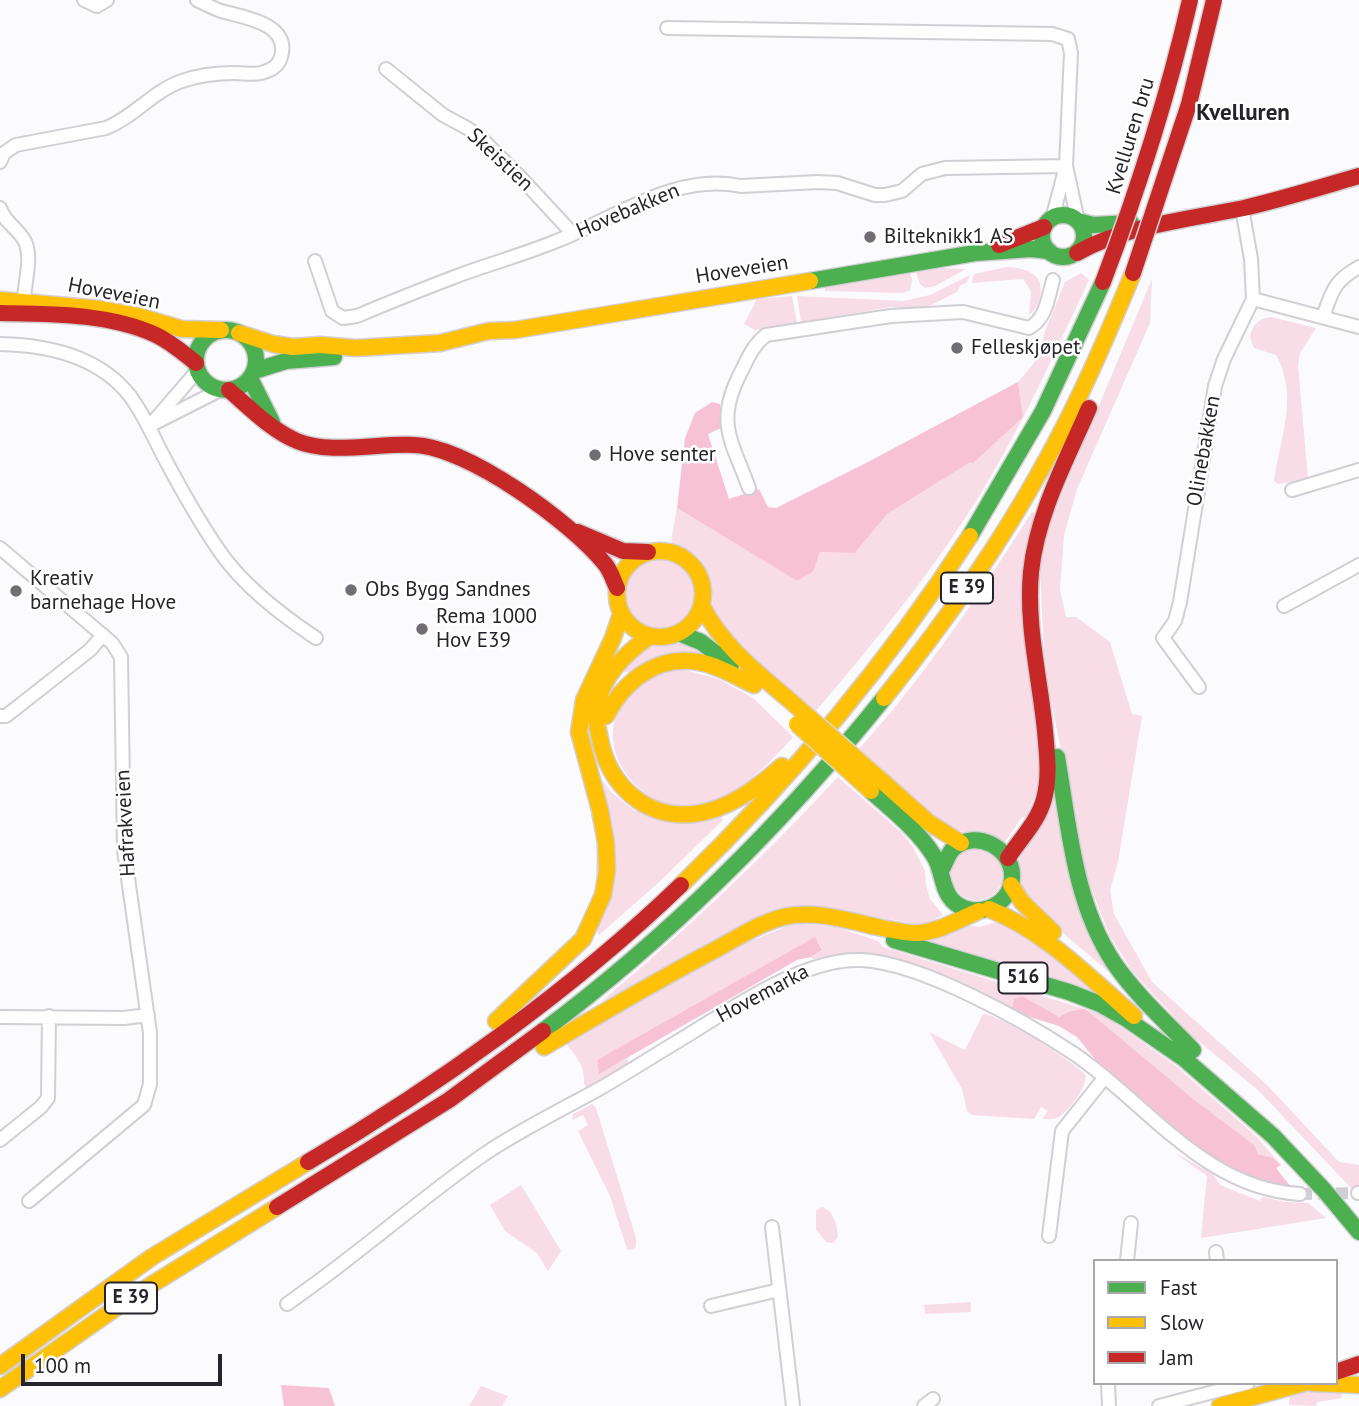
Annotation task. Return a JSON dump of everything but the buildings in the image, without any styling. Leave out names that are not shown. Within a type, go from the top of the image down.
[{"type":"main road","name":"Kvelluren bru","points":[[852,698],[895,644],[981,519],[1052,392],[1103,282],[1138,191],[1176,63],[1190,0]]},
{"type":"main road","name":"E 39","points":[[0,1389],[40,1358],[126,1301],[424,1116],[488,1072],[624,967],[737,861],[854,737],[967,589],[1023,501],[1100,352],[1133,273],[1175,154],[1214,0]]},
{"type":"main road","points":[[1176,220],[1093,225],[1063,215],[1048,223],[1044,243],[1049,251],[1061,258],[1077,253],[1096,242],[1176,220],[1300,195],[1359,176]]},
{"type":"main road","points":[[1077,253],[1084,239],[1084,229],[1078,221]]},
{"type":"main road","name":"Hoveveien","points":[[975,253],[1048,223]]},
{"type":"main road","name":"Hoveveien","points":[[239,333],[273,344],[293,346],[356,348],[440,343],[489,331],[515,330],[975,253],[1031,249],[1049,251]]},
{"type":"main road","name":"E 39","points":[[1008,858],[1036,820],[1044,801],[1048,776],[1044,714],[1030,615],[1031,574],[1036,540],[1044,513],[1133,303],[1133,273]]},
{"type":"main road","name":"Hoveveien","points":[[0,300],[101,309],[182,329],[221,330]]},
{"type":"main road","name":"Hoveveien","points":[[0,313],[69,318],[134,328],[165,340],[197,367]]},
{"type":"main road","points":[[225,389],[244,384],[252,374],[255,354],[252,345],[239,333],[221,330],[205,339],[199,346],[197,367],[207,383],[225,389],[277,431],[299,442],[322,447],[416,445],[444,451],[495,475],[571,529],[607,566],[617,588]]},
{"type":"main road","name":"Hoveveien","points":[[252,374],[286,361],[324,356],[425,356],[459,351],[515,330]]},
{"type":"main road","points":[[252,374],[277,431]]},
{"type":"main road","points":[[571,529],[622,551],[648,552]]},
{"type":"main road","points":[[648,552],[636,557],[625,568],[617,588],[621,614],[638,631],[650,636],[665,637],[679,633],[689,626],[702,606]]},
{"type":"main road","name":"516","points":[[648,552],[674,552],[695,568],[704,593],[702,606],[710,624],[723,641],[783,703],[876,785],[922,820],[961,843],[975,839],[988,841],[1000,848],[1008,858],[1013,871],[1012,885],[1022,902],[1273,1136],[1359,1232]]},
{"type":"main road","name":"E 39","points":[[423,1090],[583,939],[593,920],[603,895],[607,871],[606,843],[600,810],[581,745],[581,715],[584,700],[613,638],[621,614]]},
{"type":"main road","name":"516","points":[[679,633],[715,651],[754,685],[783,703]]},
{"type":"main road","name":"E 39","points":[[650,636],[625,655],[607,682],[596,714],[603,760],[617,781],[640,803],[664,813],[697,814],[725,805],[748,793],[780,768],[852,698]]},
{"type":"main road","points":[[598,731],[620,690],[638,675],[661,664],[697,662],[754,685]]},
{"type":"main road","name":"E 39","points":[[0,1366],[92,1297],[173,1242],[423,1090],[572,980],[673,893],[721,846],[807,755],[852,698]]},
{"type":"main road","name":"E 39","points":[[1044,714],[1056,751],[1081,883],[1092,917],[1106,949],[1188,1054]]},
{"type":"main road","name":"516","points":[[876,785],[928,846],[942,869],[942,883],[947,895],[969,910],[1010,915],[1034,930],[1281,1132],[1359,1220]]},
{"type":"main road","points":[[942,869],[945,859],[961,843]]},
{"type":"main road","points":[[984,910],[999,903],[1012,885]]},
{"type":"main road","name":"E 39","points":[[424,1116],[483,1090],[558,1038],[761,925],[783,917],[806,914],[831,916],[852,923],[916,933],[984,910]]},
{"type":"main road","name":"516","points":[[852,923],[870,933],[1069,992],[1100,1004],[1188,1054]]},
{"type":"main road","points":[[1338,1371],[1359,1363]]},
{"type":"main road","points":[[1338,1384],[1359,1385]]},
{"type":"main road","points":[[1220,1406],[1297,1385]]},
{"type":"street","points":[[84,0],[97,6],[107,0]]},
{"type":"street","points":[[1,155],[16,145],[33,140],[118,124],[158,92],[181,81],[204,75],[262,73],[277,66],[282,55],[281,45],[269,26],[197,0]]},
{"type":"street","points":[[667,28],[1052,34],[1068,39],[1071,53],[1066,166],[1078,221]]},
{"type":"street","name":"Skeistien","points":[[386,69],[443,115],[481,139],[573,234]]},
{"type":"street","points":[[1048,223],[1066,166]]},
{"type":"street","name":"Hovebakken","points":[[315,261],[332,310],[343,318],[357,316],[573,234],[672,190],[693,185],[729,183],[741,186],[818,182],[837,183],[875,195],[885,195],[902,191],[922,174],[945,168],[1066,166]]},
{"type":"street","name":"Olinebakken","points":[[1199,687],[1163,638],[1175,621],[1180,602],[1215,386],[1224,359],[1253,299],[1251,259],[1242,208]]},
{"type":"street","points":[[1,212],[26,244],[28,254],[24,301]]},
{"type":"street","points":[[1323,317],[1333,287],[1359,267]]},
{"type":"street","points":[[749,488],[730,436],[726,418],[727,404],[730,392],[753,348],[766,335],[891,316],[963,312],[1029,328],[1037,324],[1042,317],[1053,280]]},
{"type":"street","points":[[1253,299],[1359,327]]},
{"type":"street","points":[[0,344],[33,346],[67,353],[83,359],[117,383],[129,395],[149,426],[178,483],[218,549],[268,603],[316,638]]},
{"type":"street","points":[[149,426],[197,367]]},
{"type":"street","points":[[149,426],[225,389]]},
{"type":"street","points":[[1292,490],[1359,470]]},
{"type":"street","name":"Hafrakveien","points":[[0,548],[118,650],[122,666],[124,850],[148,1015],[150,1084],[144,1105],[29,1201]]},
{"type":"street","points":[[1284,606],[1359,565]]},
{"type":"street","points":[[0,716],[6,716],[90,650],[103,635]]},
{"type":"street","name":"Hovemarka","points":[[288,1304],[446,1181],[510,1138],[784,979],[821,964],[852,960],[884,962],[947,985],[1056,1042],[1104,1077],[1199,1156],[1261,1188],[1300,1194]]},
{"type":"street","points":[[0,1017],[124,1018],[148,1015]]},
{"type":"street","points":[[0,1140],[41,1107],[48,1098],[49,1016]]},
{"type":"street","points":[[1049,1236],[1062,1131],[1104,1077]]},
{"type":"street","points":[[1127,1259],[1132,1223]]},
{"type":"street","points":[[772,1227],[793,1406]]},
{"type":"street","points":[[711,1306],[779,1290]]},
{"type":"street","points":[[1108,1385],[1109,1406]]},
{"type":"street","points":[[1159,1406],[1228,1386]]},
{"type":"shaded area","points":[[1007,267],[1022,269],[1038,280],[1041,292],[1039,301],[1029,315],[1031,291],[1023,279],[972,283],[974,274]]},
{"type":"shaded area","points":[[942,268],[966,269],[935,286],[925,288],[920,284],[916,272]]},
{"type":"shaded area","points":[[910,272],[910,290],[903,293],[825,291],[825,286]]},
{"type":"shaded area","points":[[1081,273],[1089,280],[1023,417],[1018,382],[1034,363],[1065,282]]},
{"type":"shaded area","points":[[970,275],[957,292],[929,306],[911,309],[891,307],[801,322],[797,296],[904,301],[930,295]]},
{"type":"shaded area","points":[[1152,279],[1150,323],[1077,489],[1064,535],[1060,590],[1066,617],[1076,617],[1110,642],[1132,714],[1142,716],[1118,862],[1110,890],[1114,914],[1152,982],[1268,1086],[1339,1162],[1359,1165],[1359,1188],[1352,1189],[1259,1091],[1190,1034],[1132,971],[1110,936],[1087,878],[1050,696],[1044,652],[1040,570],[1046,532]]},
{"type":"shaded area","points":[[792,296],[797,323],[755,330],[744,324],[757,299]]},
{"type":"shaded area","points":[[1271,317],[1316,328],[1300,353],[1298,365],[1308,479],[1278,484],[1274,481],[1287,401],[1283,370],[1276,355],[1254,348],[1250,337],[1257,323]]},
{"type":"shaded area","points":[[1018,382],[1023,417],[973,463],[970,462],[887,514],[855,553],[820,552],[813,572],[797,581],[677,508],[685,438],[695,413],[712,402],[720,404],[721,428],[708,434],[729,499],[759,489],[768,507],[776,508]]},
{"type":"shaded area","points":[[1023,417],[988,481],[929,571],[815,712],[734,641],[714,611],[711,583],[705,567],[688,550],[671,542],[677,508],[797,581],[813,572],[820,552],[855,553],[887,514],[970,461]]},
{"type":"shaded area","points":[[1032,512],[1038,515],[1042,777],[1026,818],[1022,817],[1005,842],[991,835],[969,834],[945,826],[859,749],[906,693],[950,634]]},
{"type":"shaded area","points":[[660,556],[681,562],[691,572],[697,593],[691,614],[681,624],[660,630],[639,624],[629,614],[623,593],[629,572],[639,562]]},
{"type":"shaded area","points":[[695,644],[721,660],[619,673],[647,646]]},
{"type":"shaded area","points":[[677,668],[719,679],[753,698],[793,737],[742,785],[704,804],[672,805],[652,797],[628,776],[614,747],[616,717],[630,693],[642,682]]},
{"type":"shaded area","points":[[598,775],[611,792],[635,811],[720,814],[723,820],[599,935],[595,929]]},
{"type":"shaded area","points":[[838,777],[902,833],[913,847],[925,871],[930,899],[943,915],[923,925],[830,909],[602,1001],[723,893]]},
{"type":"shaded area","points":[[1052,796],[1117,979],[1049,921],[1023,894],[1017,864]]},
{"type":"shaded area","points":[[977,848],[987,850],[995,856],[1001,864],[1001,884],[995,892],[987,898],[977,900],[967,898],[959,892],[953,884],[951,874],[953,864],[959,856],[967,850]]},
{"type":"shaded area","points":[[996,922],[1011,926],[1039,942],[1103,995],[928,944],[956,924],[980,927]]},
{"type":"shaded area","points":[[796,923],[836,927],[878,941],[883,947],[1104,1015],[1177,1067],[1256,1136],[1281,1165],[1273,1158],[1258,1154],[1085,1010],[1070,1011],[1059,1017],[1014,999],[1012,1008],[937,972],[877,956],[846,954],[813,959],[811,957],[822,950],[818,941],[597,1060],[599,1073],[628,1058],[627,1065],[587,1089],[581,1065],[564,1041],[749,938]]},
{"type":"shaded area","points":[[815,937],[822,950],[811,957],[797,960],[599,1074],[597,1060]]},
{"type":"shaded area","points":[[1022,996],[1059,1017],[1070,1011],[1085,1009],[1193,1099],[1254,1145],[1258,1154],[1273,1158],[1281,1165],[1276,1168],[1291,1187],[1260,1181],[1201,1152],[1098,1063],[1077,1037],[1059,1026],[1017,1013],[1012,1008],[1014,999]]},
{"type":"shaded area","points":[[983,1014],[1020,1030],[1086,1075],[1077,1098],[1059,1117],[1042,1119],[1048,1111],[1041,1107],[1034,1119],[972,1115],[967,1111],[962,1089],[929,1032],[965,1050]]},
{"type":"shaded area","points":[[592,1104],[596,1108],[636,1238],[636,1247],[631,1250],[627,1249],[610,1196],[578,1131],[588,1125],[583,1115],[572,1120],[573,1114]]},
{"type":"shaded area","points":[[1175,1153],[1213,1174],[1220,1185],[1260,1201],[1262,1197],[1308,1203],[1326,1218],[1201,1238],[1207,1176]]},
{"type":"shaded area","points":[[521,1185],[561,1251],[548,1271],[537,1253],[505,1231],[490,1205]]},
{"type":"shaded area","points":[[822,1207],[832,1215],[836,1223],[838,1237],[833,1243],[826,1242],[816,1229],[816,1211]]},
{"type":"shaded area","points":[[971,1302],[971,1312],[925,1314],[924,1305]]},
{"type":"shaded area","points":[[281,1385],[329,1388],[335,1406],[284,1406]]},
{"type":"shaded area","points":[[481,1386],[508,1396],[502,1406],[469,1406]]},
{"type":"shaded area","points":[[1341,1389],[1342,1398],[1317,1402],[1316,1406],[1289,1405],[1292,1392]]},
{"type":"tunnel","points":[[1300,1194],[1358,1193]]},
{"type":"traffic: fast","points":[[1063,215],[1078,221],[1084,236],[1078,251],[1063,257],[1048,251],[1042,236],[1048,221],[1063,215]]},
{"type":"traffic: fast","points":[[1078,221],[1093,225],[1131,223]]},
{"type":"traffic: fast","points":[[810,281],[975,253],[1031,249],[1049,251]]},
{"type":"traffic: fast","points":[[970,536],[1043,411],[1103,282]]},
{"type":"traffic: fast","points":[[226,330],[243,335],[251,343],[256,360],[251,377],[243,385],[226,390],[209,385],[201,377],[196,360],[201,343],[209,335],[226,330]]},
{"type":"traffic: fast","points":[[254,371],[286,361],[334,357]]},
{"type":"traffic: fast","points":[[250,378],[272,422]]},
{"type":"traffic: fast","points":[[679,633],[701,642],[731,665]]},
{"type":"traffic: fast","points":[[543,1031],[636,956],[724,875],[807,789],[884,698]]},
{"type":"traffic: fast","points":[[1057,757],[1075,863],[1090,915],[1101,940],[1132,986],[1193,1050]]},
{"type":"traffic: fast","points":[[871,791],[905,821],[928,847],[937,861],[948,895],[960,906],[970,910],[989,908],[998,904],[1010,888],[1011,867],[1007,858],[991,844],[981,841],[961,843],[952,850],[942,869]]},
{"type":"traffic: fast","points":[[894,940],[1069,992],[1100,1004],[1183,1058]]},
{"type":"traffic: fast","points":[[1173,1049],[1273,1136],[1359,1232]]},
{"type":"traffic: slow","points":[[884,698],[969,585],[1026,497],[1080,395],[1133,273]]},
{"type":"traffic: slow","points":[[239,333],[273,344],[293,347],[320,345],[356,348],[440,343],[489,331],[515,330],[810,281]]},
{"type":"traffic: slow","points":[[0,300],[101,309],[182,329],[221,330]]},
{"type":"traffic: slow","points":[[681,885],[760,804],[835,719],[905,630],[970,536]]},
{"type":"traffic: slow","points":[[660,551],[677,554],[691,563],[700,577],[703,594],[700,611],[691,625],[677,634],[660,637],[643,634],[629,625],[620,611],[617,594],[620,577],[629,563],[643,554],[660,551]]},
{"type":"traffic: slow","points":[[702,606],[729,645],[787,698]]},
{"type":"traffic: slow","points":[[496,1021],[583,939],[603,895],[607,871],[606,843],[579,732],[584,700],[613,638],[621,614]]},
{"type":"traffic: slow","points":[[650,636],[625,656],[611,673],[601,691],[597,707],[597,725],[605,756],[612,771],[632,796],[660,811],[676,814],[707,812],[741,797],[782,766]]},
{"type":"traffic: slow","points":[[606,716],[613,703],[632,682],[643,673],[669,663],[698,662],[720,668],[754,685]]},
{"type":"traffic: slow","points":[[787,698],[881,780]]},
{"type":"traffic: slow","points":[[797,724],[871,791]]},
{"type":"traffic: slow","points":[[881,780],[928,822],[961,843]]},
{"type":"traffic: slow","points":[[1011,885],[1022,902],[1053,932]]},
{"type":"traffic: slow","points":[[989,909],[1048,942],[1134,1016]]},
{"type":"traffic: slow","points":[[544,1047],[746,933],[783,917],[815,915],[922,933],[939,929],[979,911]]},
{"type":"traffic: slow","points":[[0,1366],[152,1257],[308,1162]]},
{"type":"traffic: slow","points":[[0,1389],[130,1298],[277,1207]]},
{"type":"traffic: slow","points":[[1338,1384],[1359,1385]]},
{"type":"traffic: slow","points":[[1220,1406],[1297,1385]]},
{"type":"traffic: jam","points":[[1103,282],[1151,142],[1190,0]]},
{"type":"traffic: jam","points":[[1133,273],[1189,104],[1214,0]]},
{"type":"traffic: jam","points":[[1077,253],[1136,230],[1244,208],[1359,176]]},
{"type":"traffic: jam","points":[[999,245],[1044,227]]},
{"type":"traffic: jam","points":[[0,313],[79,316],[119,322],[161,338],[196,363]]},
{"type":"traffic: jam","points":[[229,390],[270,425],[297,441],[339,448],[414,445],[436,449],[489,472],[544,508],[589,547],[605,564],[617,588]]},
{"type":"traffic: jam","points":[[1008,858],[1038,815],[1047,783],[1045,731],[1030,612],[1034,550],[1054,488],[1089,408]]},
{"type":"traffic: jam","points":[[578,532],[623,551],[648,552]]},
{"type":"traffic: jam","points":[[308,1162],[406,1101],[502,1034],[595,961],[681,885]]},
{"type":"traffic: jam","points":[[277,1207],[449,1100],[543,1031]]},
{"type":"traffic: jam","points":[[1338,1371],[1359,1364]]},
{"type":"place","name":"Bilteknikk1 AS","points":[[870,237]]},
{"type":"place","name":"Felleskjøpet","points":[[957,348]]},
{"type":"place","name":"Hove senter","points":[[595,455]]},
{"type":"place","name":"Obs Bygg Sandnes","points":[[351,590]]},
{"type":"place","name":"Kreativ barnehage Hove","points":[[16,591]]},
{"type":"place","name":"Rema 1000 Hov E39","points":[[422,629]]},
{"type":"district","name":"Kvelluren","points":[[1243,113]]}]
